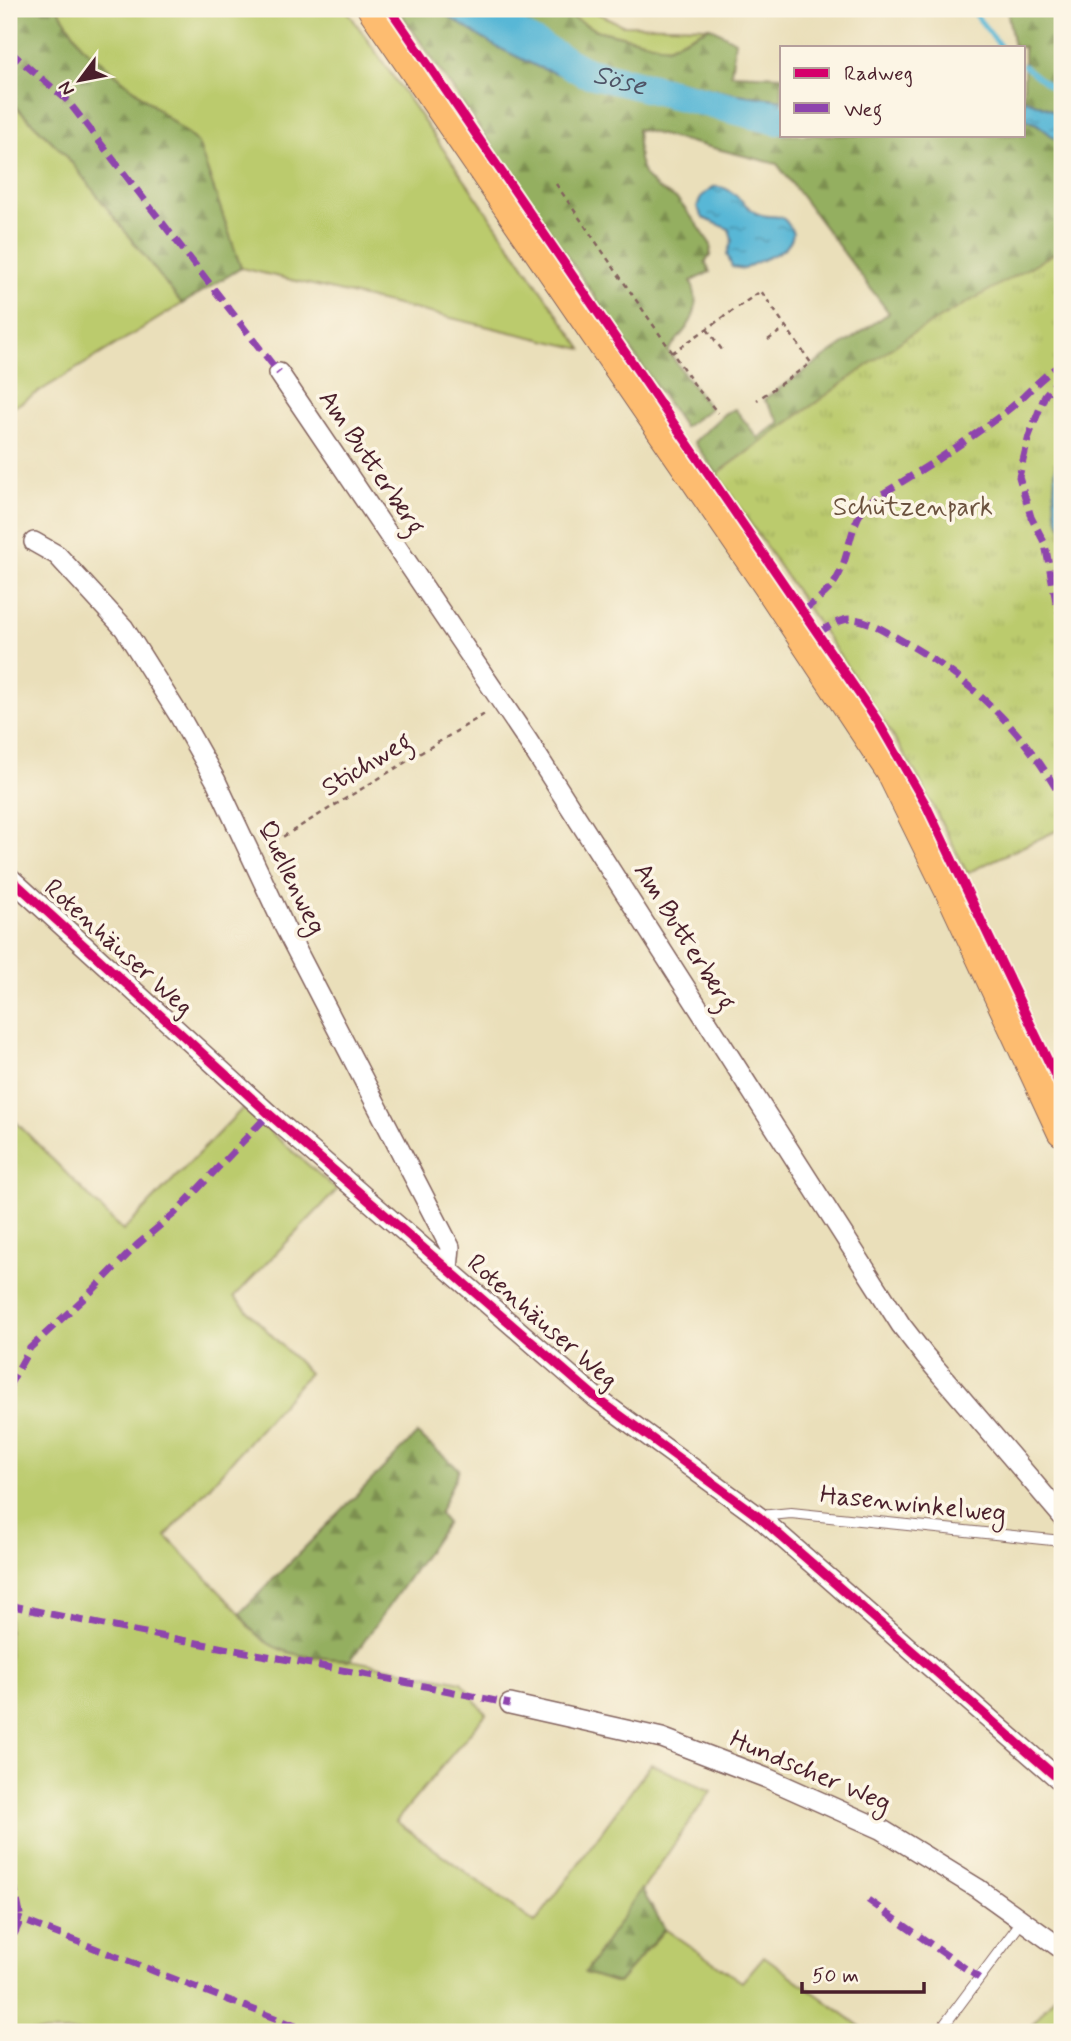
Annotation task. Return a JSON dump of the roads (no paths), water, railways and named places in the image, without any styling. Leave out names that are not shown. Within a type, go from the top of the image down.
[{"type":"main road","points":[[373,9],[782,606],[891,771],[1062,1131]]},
{"type":"street","name":"Am Butterberg","points":[[279,373],[503,703],[901,1325],[1062,1516]]},
{"type":"street","name":"Quellenweg","points":[[34,542],[57,555],[124,628],[180,717],[216,781],[284,926],[450,1247],[448,1269]]},
{"type":"street","name":"Rotenhäuser Weg","points":[[9,877],[269,1114],[595,1397],[759,1517],[1062,1782]]},
{"type":"street","name":"Hundscher Weg","points":[[510,1704],[662,1738],[769,1780],[881,1829],[977,1888],[1062,1949]]},
{"type":"lane","name":"Hasenwinkelweg","points":[[759,1517],[792,1513],[1062,1541]]},
{"type":"lane","points":[[939,2032],[1023,1921]]},
{"type":"water","points":[[437,9],[460,9],[498,35],[559,56],[611,65],[729,93],[780,100],[780,117],[612,78],[571,78],[538,67],[493,45]]},
{"type":"water","points":[[1026,100],[1049,109],[1062,118],[1062,144],[1037,124],[1026,120]]},
{"type":"water","points":[[713,187],[731,192],[756,213],[785,220],[793,233],[787,246],[744,269],[732,267],[727,254],[732,240],[729,229],[703,218],[697,207],[701,197]]},
{"type":"water","points":[[1062,437],[1062,527],[1054,496]]},
{"type":"waterway","name":"Söse","points":[[471,9],[585,72],[780,119]]},
{"type":"waterway","points":[[971,9],[1000,46]]},
{"type":"waterway","points":[[1026,68],[1062,96]]},
{"type":"park label","name":"Schützenpark","points":[[913,508]]}]
